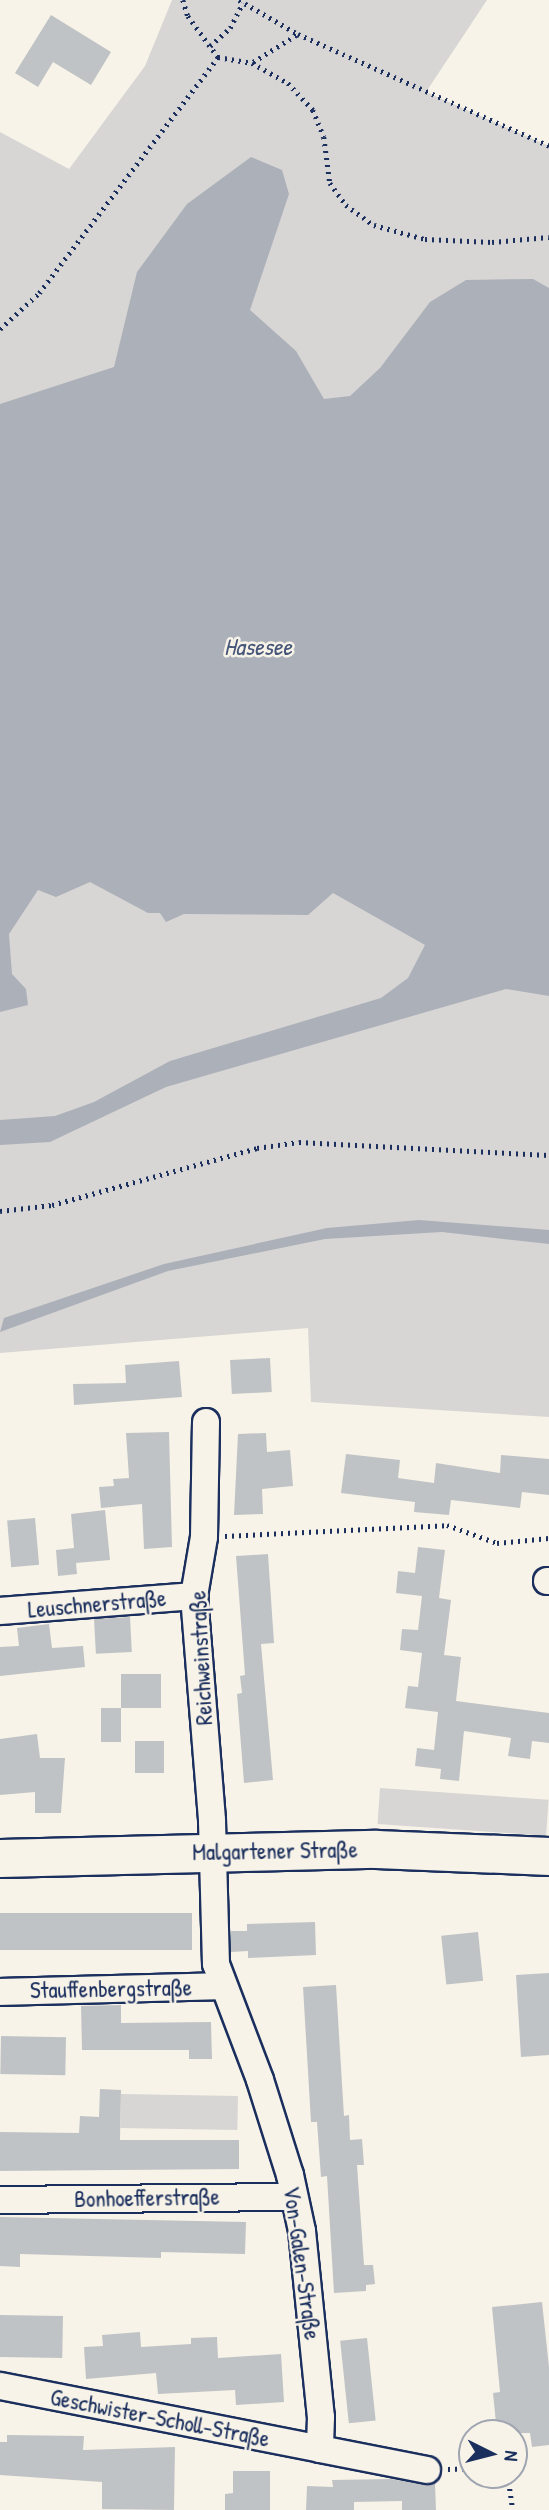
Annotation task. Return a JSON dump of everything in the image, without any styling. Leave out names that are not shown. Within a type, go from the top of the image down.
[{"type":"street","name":"Reichweinstraße","points":[[206,1422],[204,1537],[194,1596],[213,1853]]},
{"type":"street","name":"Leuschnerstraße","points":[[0,1611],[194,1596]]},
{"type":"street","name":"Malgartener Straße","points":[[0,1858],[376,1849],[549,1856]]},
{"type":"street","name":"Von-Galen-Straße","points":[[213,1853],[216,1964],[260,2080],[293,2197],[304,2257],[321,2417],[320,2449]]},
{"type":"street","name":"Stauffenbergstraße","points":[[0,1992],[223,1986]]},
{"type":"street","name":"Bonhoefferstraße","points":[[0,2200],[293,2197]]},
{"type":"street","name":"Geschwister-Scholl-Straße","points":[[0,2386],[320,2449]]},
{"type":"street","points":[[320,2449],[427,2470]]},
{"type":"path","points":[[183,0],[188,16],[218,57],[252,62],[289,83],[313,110],[324,137],[330,183],[346,205],[374,225],[425,239],[492,242],[549,237]]},
{"type":"path","points":[[210,46],[230,28],[242,1],[298,34],[549,146]]},
{"type":"path","points":[[252,62],[298,34]]},
{"type":"path","points":[[0,328],[39,293],[218,57]]},
{"type":"path","points":[[0,1212],[51,1205],[257,1148],[299,1142],[549,1155]]},
{"type":"path","points":[[204,1537],[447,1525],[497,1543],[549,1538]]},
{"type":"path","points":[[510,2489],[513,2510]]},
{"type":"shaded area","points":[[172,0],[487,0],[426,92],[549,146],[549,1417],[311,1402],[308,1328],[0,1353],[0,132],[69,169],[145,66]]},
{"type":"shaded area","points":[[380,1788],[549,1800],[546,1836],[377,1824]]},
{"type":"shaded area","points":[[121,2094],[238,2096],[237,2130],[120,2128]]},
{"type":"water","name":"Hasesee","points":[[251,157],[282,170],[289,194],[250,310],[296,351],[324,399],[350,396],[380,368],[430,302],[466,280],[533,279],[549,288],[549,996],[506,989],[166,1087],[50,1142],[0,1145],[0,1120],[55,1116],[94,1102],[170,1061],[381,998],[408,978],[425,945],[333,893],[308,915],[184,914],[166,922],[160,913],[148,913],[90,882],[56,897],[38,890],[9,934],[12,974],[26,989],[28,1005],[0,1012],[0,404],[114,367],[137,272],[187,204]]},
{"type":"water","points":[[419,1220],[549,1230],[549,1244],[442,1232],[325,1239],[168,1271],[0,1332],[4,1318],[164,1264],[327,1228]]},
{"type":"building","points":[[51,15],[111,52],[91,85],[53,62],[38,87],[15,73]]},
{"type":"building","points":[[270,1358],[272,1392],[232,1394],[230,1360]]},
{"type":"building","points":[[179,1361],[182,1397],[74,1405],[73,1384],[126,1383],[125,1365]]},
{"type":"building","points":[[169,1432],[172,1547],[144,1549],[142,1504],[101,1508],[99,1487],[114,1486],[113,1479],[129,1478],[126,1433]]},
{"type":"building","points":[[266,1433],[267,1452],[290,1450],[293,1486],[262,1489],[263,1514],[234,1515],[238,1434]]},
{"type":"building","points":[[346,1454],[400,1460],[398,1478],[434,1483],[436,1463],[500,1473],[501,1455],[549,1459],[549,1495],[522,1492],[520,1508],[451,1500],[449,1515],[414,1512],[415,1502],[341,1493]]},
{"type":"building","points":[[105,1510],[110,1560],[76,1563],[77,1574],[58,1576],[56,1550],[74,1548],[71,1514]]},
{"type":"building","points":[[35,1518],[39,1565],[11,1567],[7,1520]]},
{"type":"building","points":[[418,1547],[445,1550],[439,1598],[451,1600],[444,1655],[461,1657],[456,1701],[549,1713],[549,1743],[532,1741],[530,1759],[508,1756],[511,1738],[464,1731],[459,1781],[440,1779],[441,1769],[415,1766],[417,1748],[434,1750],[438,1712],[405,1708],[408,1686],[418,1687],[422,1653],[400,1650],[402,1629],[418,1630],[422,1596],[396,1593],[398,1571],[415,1573]]},
{"type":"building","points":[[268,1554],[274,1643],[261,1644],[273,1780],[244,1783],[237,1694],[242,1693],[240,1676],[245,1675],[236,1556]]},
{"type":"building","points":[[130,1617],[132,1652],[96,1654],[94,1619]]},
{"type":"building","points":[[49,1624],[52,1648],[83,1646],[85,1667],[0,1676],[0,1647],[19,1646],[17,1628]]},
{"type":"building","points":[[121,1674],[161,1674],[161,1708],[121,1708]]},
{"type":"building","points":[[101,1708],[121,1708],[121,1742],[101,1742]]},
{"type":"building","points":[[37,1734],[40,1758],[65,1758],[61,1813],[35,1813],[35,1792],[0,1795],[0,1739]]},
{"type":"building","points":[[135,1741],[164,1741],[164,1773],[135,1773]]},
{"type":"building","points":[[0,1913],[192,1913],[192,1950],[0,1950]]},
{"type":"building","points":[[315,1922],[316,1955],[248,1958],[248,1951],[231,1952],[231,1931],[247,1931],[247,1924]]},
{"type":"building","points":[[478,1932],[483,1981],[446,1985],[441,1936]]},
{"type":"building","points":[[549,1973],[549,2055],[521,2057],[516,1975]]},
{"type":"building","points":[[336,1985],[344,2116],[349,2115],[350,2140],[362,2139],[364,2165],[357,2165],[364,2265],[373,2265],[375,2284],[366,2285],[366,2291],[334,2293],[327,2176],[321,2177],[317,2122],[311,2122],[303,1987]]},
{"type":"building","points":[[121,2005],[121,2023],[211,2022],[212,2059],[189,2059],[189,2050],[82,2050],[81,2006]]},
{"type":"building","points":[[1,2036],[66,2037],[65,2075],[0,2074]]},
{"type":"building","points":[[100,2089],[121,2090],[120,2140],[239,2140],[239,2169],[0,2171],[0,2132],[79,2133],[80,2116],[99,2117]]},
{"type":"building","points":[[0,2217],[246,2222],[245,2254],[161,2252],[161,2258],[20,2254],[20,2267],[0,2266]]},
{"type":"building","points":[[542,2302],[549,2367],[549,2445],[532,2447],[528,2419],[496,2419],[493,2393],[500,2392],[492,2307]]},
{"type":"building","points":[[0,2315],[63,2316],[62,2358],[0,2357]]},
{"type":"building","points":[[140,2332],[141,2347],[191,2344],[191,2338],[217,2337],[218,2358],[281,2354],[284,2402],[236,2405],[235,2390],[158,2394],[156,2373],[86,2379],[84,2347],[103,2346],[102,2335]]},
{"type":"building","points":[[367,2338],[376,2421],[349,2423],[340,2341]]},
{"type":"building","points":[[7,2435],[84,2436],[83,2450],[175,2447],[174,2510],[102,2509],[102,2482],[0,2475],[0,2442],[7,2442]]},
{"type":"building","points":[[233,2471],[270,2471],[270,2510],[225,2510],[225,2494],[233,2493]]},
{"type":"building","points":[[391,2479],[424,2485],[435,2483],[436,2510],[402,2510],[402,2501],[354,2502],[354,2510],[306,2510],[307,2486],[333,2487],[332,2480]]}]
